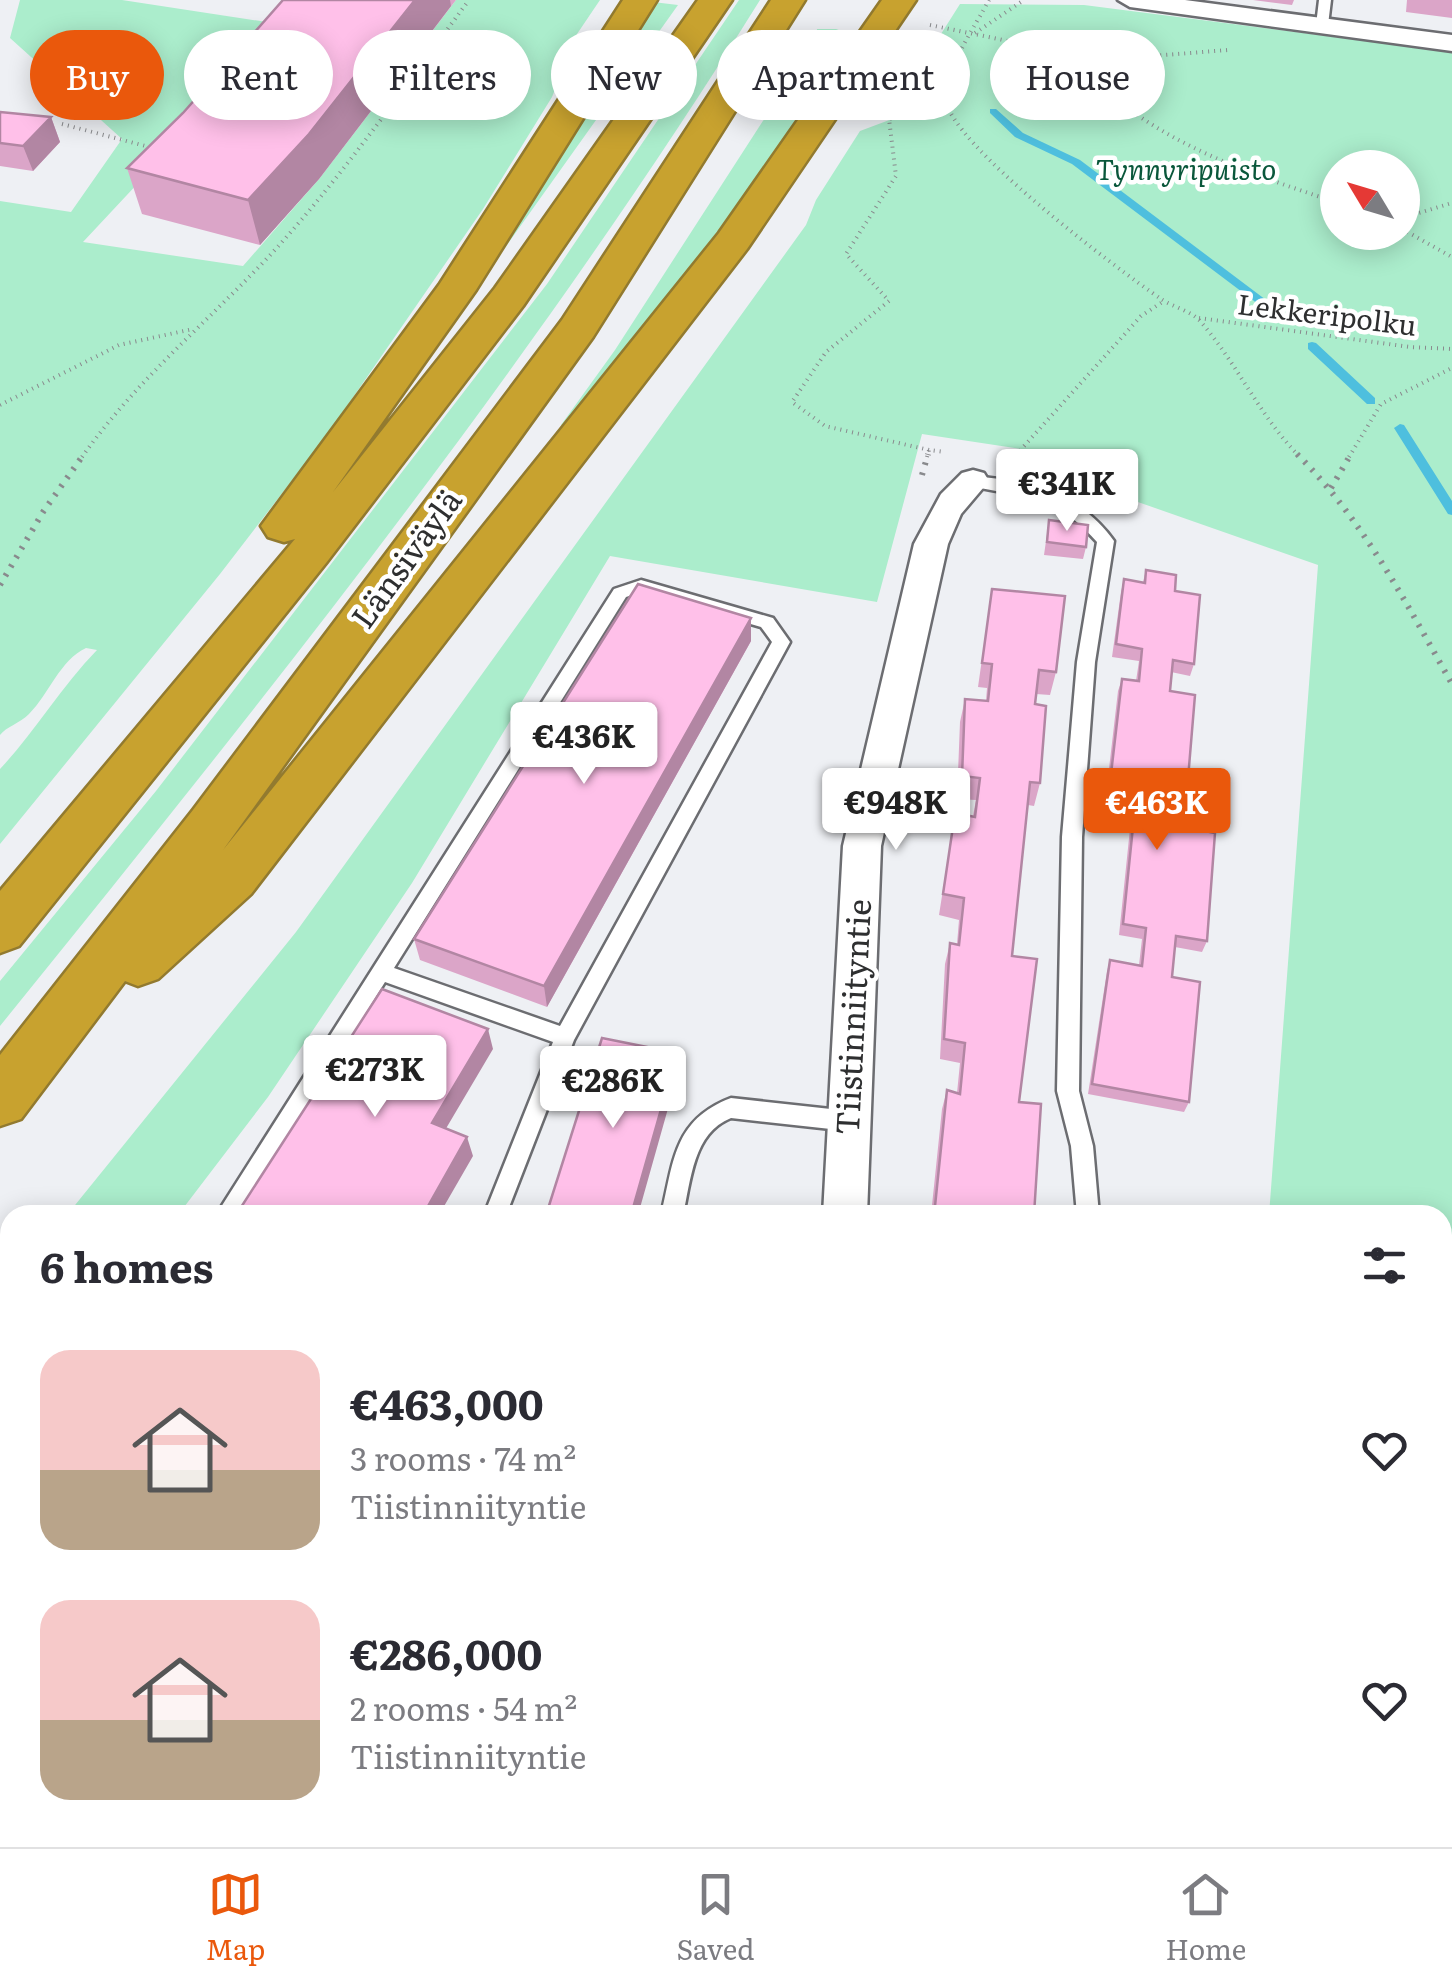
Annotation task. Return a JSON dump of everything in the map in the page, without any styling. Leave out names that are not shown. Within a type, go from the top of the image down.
[{"type":"highway","points":[[135,767],[265,552],[456,290],[640,0]]},
{"type":"highway","points":[[0,930],[310,552],[508,296],[615,149],[715,0]]},
{"type":"highway","name":"Länsiväylä","points":[[0,1100],[46,1044],[578,328],[788,0]]},
{"type":"highway","points":[[46,1044],[232,878],[733,241],[905,8]]},
{"type":"street","points":[[1130,0],[1324,13],[1452,43]]},
{"type":"street","name":"Tiistinniityntie","points":[[845,1205],[862,846],[931,544],[958,492],[973,481]]},
{"type":"lane","points":[[973,481],[1014,484],[1049,493],[1086,517],[1106,542],[1086,662],[1072,837],[1068,1091],[1082,1146],[1087,1205]]},
{"type":"lane","points":[[233,1205],[620,593],[641,586],[767,622],[780,642],[566,1037],[498,1205]]},
{"type":"lane","points":[[380,972],[566,1037]]},
{"type":"lane","points":[[675,1205],[694,1130],[712,1112],[731,1108],[849,1121]]},
{"type":"path","points":[[0,585],[43,512],[98,434],[193,329],[272,253],[336,176],[469,0]]},
{"type":"path","points":[[970,41],[989,0]]},
{"type":"path","points":[[974,34],[1024,0]]},
{"type":"path","points":[[905,8],[990,37]]},
{"type":"path","points":[[1165,55],[1246,48]]},
{"type":"path","points":[[889,120],[896,176],[846,254],[890,302],[826,352],[792,402],[825,426],[929,450]]},
{"type":"path","points":[[952,120],[1050,216],[1164,301],[1198,318],[1281,438],[1330,488],[1384,563],[1452,684]]},
{"type":"path","points":[[1143,120],[1267,178],[1320,197]]},
{"type":"path","points":[[62,124],[158,149]]},
{"type":"path","points":[[1420,213],[1452,203]]},
{"type":"path","points":[[1420,239],[1452,256]]},
{"type":"path","points":[[1014,484],[1020,465],[1010,462],[1141,316],[1164,301]]},
{"type":"path","name":"Lekkeripolku","points":[[1198,318],[1410,347],[1452,348]]},
{"type":"path","points":[[0,405],[119,345],[193,329]]},
{"type":"path","points":[[1330,488],[1381,404],[1452,368]]},
{"type":"green space","points":[[20,0],[122,0],[286,25],[281,30],[184,30],[184,120],[197,120],[83,242],[243,266],[364,120],[531,120],[531,30],[433,30],[456,0],[600,0],[580,30],[551,30],[551,99],[483,209],[327,435],[220,574],[0,844],[0,769],[97,650],[86,648],[77,653],[29,714],[0,735],[0,201],[71,212],[122,139],[101,120],[164,120],[164,30],[30,30],[30,56],[10,38]]},
{"type":"green space","points":[[739,0],[760,0],[741,30],[719,30]]},
{"type":"green space","points":[[653,2],[678,5],[660,30],[635,30]]},
{"type":"green space","name":"Tynnyripuisto","points":[[960,4],[1084,5],[1452,52],[1452,1205],[1270,1205],[1318,565],[1055,473],[1041,452],[922,434],[877,602],[610,556],[412,883],[268,1097],[186,1205],[75,1205],[296,932],[806,225],[816,200],[860,131],[889,120],[970,120],[970,30],[944,30]]},
{"type":"green space","points":[[717,33],[717,67],[697,98],[697,62]]},
{"type":"green space","points":[[578,120],[596,120],[497,259],[488,263]]},
{"type":"green space","points":[[658,120],[683,120],[584,266],[396,525],[0,1026],[0,981],[156,791],[547,284]]},
{"type":"green space","points":[[764,120],[799,120],[693,272],[566,428],[561,425],[615,350]]},
{"type":"building","points":[[283,0],[415,0],[391,30],[353,30],[353,78],[333,104],[333,30],[256,30]]},
{"type":"building","points":[[0,112],[48,120],[23,146],[0,143]]},
{"type":"building","points":[[183,113],[184,120],[320,120],[248,200],[127,168]]},
{"type":"building","points":[[1049,520],[1088,525],[1086,547],[1047,542]]},
{"type":"building","points":[[1146,570],[1176,575],[1175,591],[1200,595],[1194,664],[1173,660],[1170,691],[1195,695],[1184,827],[1215,833],[1207,941],[1176,936],[1172,977],[1200,982],[1189,1102],[1092,1084],[1110,960],[1142,966],[1146,928],[1123,924],[1138,778],[1111,774],[1122,679],[1139,681],[1142,649],[1116,644],[1124,579],[1145,583]]},
{"type":"building","points":[[638,584],[751,618],[544,986],[414,939]]},
{"type":"building","points":[[992,589],[1065,596],[1056,672],[1039,670],[1035,704],[1046,706],[1040,783],[1030,782],[1012,956],[1037,959],[1019,1102],[1041,1104],[1035,1205],[935,1205],[947,1090],[960,1094],[965,1043],[944,1039],[950,943],[959,945],[964,898],[943,894],[955,813],[975,817],[980,778],[962,776],[965,699],[988,701],[992,664],[982,663]]},
{"type":"building","points":[[382,989],[488,1029],[432,1123],[467,1137],[429,1205],[242,1205]]},
{"type":"building","points":[[602,1038],[677,1053],[634,1205],[549,1205]]},
{"type":"waterway","points":[[1003,120],[1019,135],[1076,162],[1286,320]]},
{"type":"waterway","points":[[1312,346],[1371,401]]},
{"type":"waterway","points":[[1400,428],[1452,511]]}]
